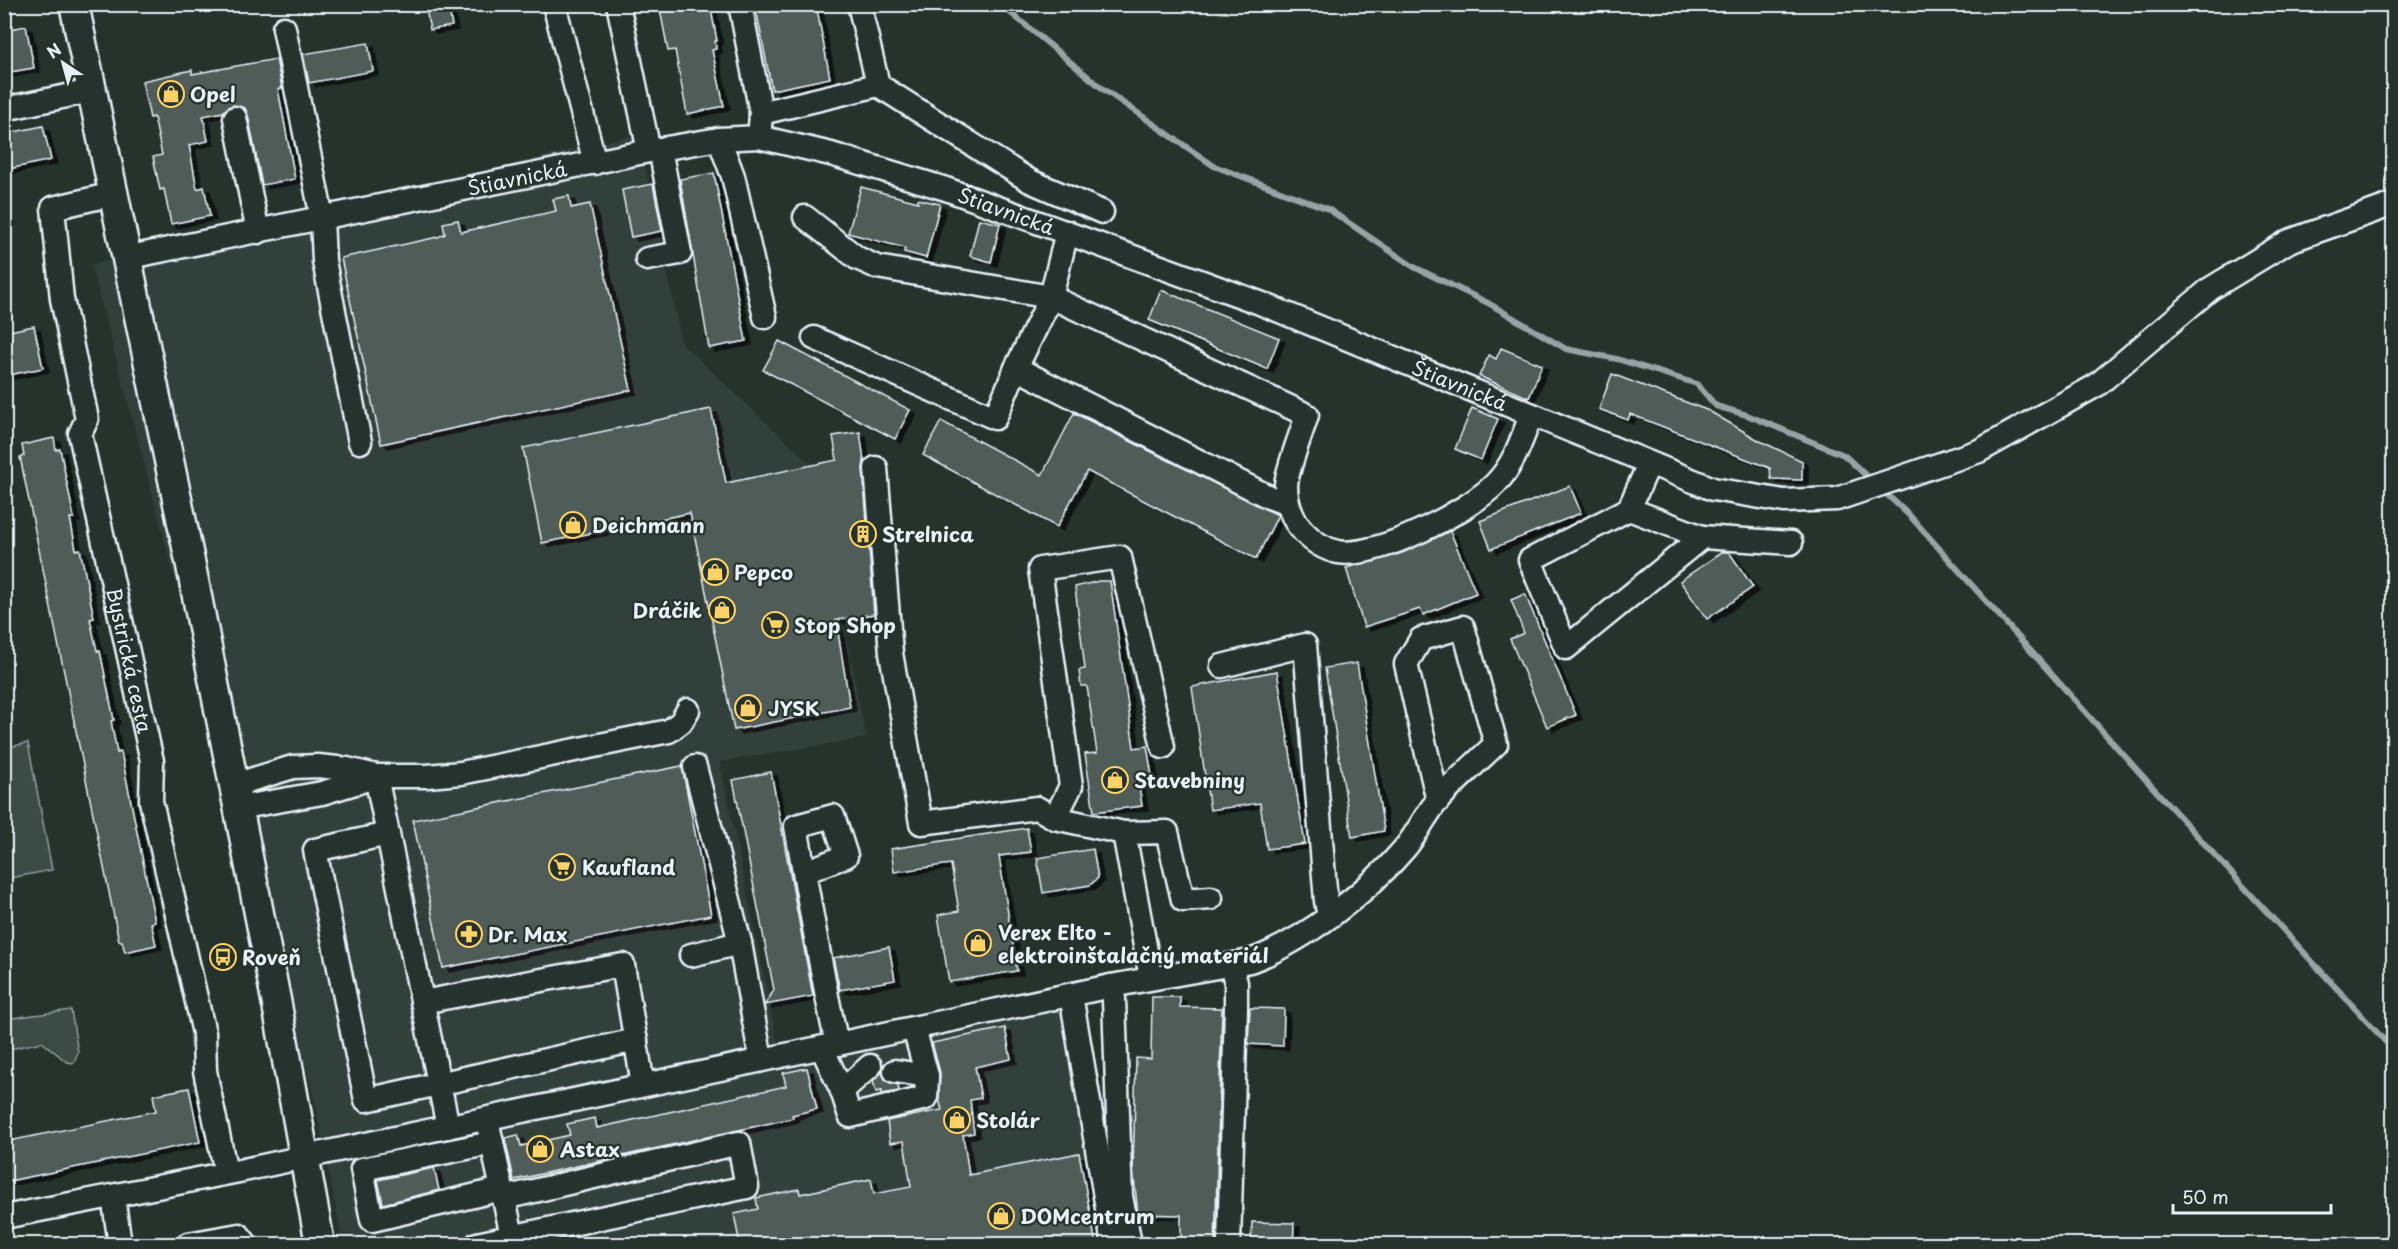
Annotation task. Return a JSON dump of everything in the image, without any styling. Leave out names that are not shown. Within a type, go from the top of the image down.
[{"type":"main road","points":[[74,4],[125,258],[191,566],[298,1117],[320,1245]]},
{"type":"street","points":[[554,4],[596,163]]},
{"type":"street","points":[[618,4],[680,253],[647,259]]},
{"type":"street","points":[[740,4],[761,113],[759,137]]},
{"type":"street","points":[[859,4],[878,85],[1030,181],[1102,212]]},
{"type":"street","points":[[284,28],[322,218],[324,261],[360,442]]},
{"type":"street","points":[[761,113],[878,85]]},
{"type":"street","points":[[4,109],[91,91]]},
{"type":"street","points":[[235,118],[258,232]]},
{"type":"street","name":"Štiavnická","points":[[125,258],[655,150],[719,139],[759,137],[831,154],[946,189],[1260,303],[1713,489],[1784,501],[1837,498],[1855,494],[1979,451],[2097,385],[2210,289],[2289,241],[2394,204]]},
{"type":"street","points":[[719,139],[733,176],[765,317]]},
{"type":"street","name":"Bystrická cesta","points":[[112,194],[53,208],[62,299],[87,419],[80,434],[152,761],[152,801],[204,1034],[205,1071],[226,1173]]},
{"type":"street","points":[[805,217],[857,258],[877,267],[1051,297],[1307,415],[1286,484],[1288,504],[1297,525],[1314,543],[1340,552],[1361,550],[1397,540],[1433,526],[1495,484],[1514,459],[1531,415]]},
{"type":"street","points":[[814,338],[994,418],[1051,297],[1067,232]]},
{"type":"street","points":[[1016,368],[1269,497],[1288,504]]},
{"type":"street","points":[[1649,464],[1629,509],[1530,560],[1566,648],[1702,537]]},
{"type":"street","points":[[876,468],[891,653],[921,823],[1037,808],[1055,818],[1124,833],[1167,832],[1183,900],[1211,898]]},
{"type":"street","points":[[1629,509],[1702,537],[1791,543]]},
{"type":"street","points":[[1055,818],[1071,786],[1040,568],[1120,557],[1163,747]]},
{"type":"street","points":[[4,1217],[226,1173],[1111,986],[1250,962],[1271,954],[1290,944],[1364,888],[1406,848],[1438,801],[1496,744],[1463,627],[1421,639],[1406,664],[1438,801]]},
{"type":"street","points":[[1222,666],[1305,645],[1329,916]]},
{"type":"street","points":[[236,797],[293,767],[318,766],[347,769],[376,776],[461,773],[649,735],[675,727],[684,719],[688,710]]},
{"type":"street","points":[[695,767],[740,943],[761,1060]]},
{"type":"street","points":[[236,797],[322,793],[376,776]]},
{"type":"street","points":[[376,776],[448,1126]]},
{"type":"street","points":[[1124,833],[1151,978]]},
{"type":"street","points":[[388,834],[315,850],[366,1100],[636,1040]]},
{"type":"street","points":[[805,872],[830,1046],[850,1116],[926,1098],[927,1076],[914,1028]]},
{"type":"street","points":[[691,955],[740,943]]},
{"type":"street","points":[[422,1002],[623,965],[643,1085]]},
{"type":"street","points":[[1229,1245],[1236,1008],[1236,983],[1231,965]]},
{"type":"street","points":[[1111,986],[1114,999],[1121,1196],[1130,1245]]},
{"type":"street","points":[[1071,995],[1113,1245]]},
{"type":"street","points":[[842,1091],[870,1066]]},
{"type":"street","points":[[895,1071],[927,1076]]},
{"type":"street","points":[[486,1118],[512,1236]]},
{"type":"street","points":[[477,1245],[747,1187],[740,1143],[372,1220],[362,1169],[492,1143]]},
{"type":"street","points":[[112,1196],[120,1245]]},
{"type":"street","points":[[188,1245],[239,1234],[246,1245]]},
{"type":"shaded area","points":[[638,134],[682,344],[812,465],[866,738],[720,762],[780,1054],[1084,1006],[1125,1244],[343,1244],[314,1097],[91,265]]},
{"type":"shaded area","points":[[28,743],[52,870],[5,879],[5,748]]},
{"type":"shaded area","points":[[71,1010],[78,1052],[74,1063],[67,1062],[42,1042],[5,1050],[5,1019]]},
{"type":"building","points":[[425,4],[448,4],[452,26],[430,30]]},
{"type":"building","points":[[659,4],[710,4],[717,41],[715,41],[716,49],[712,50],[724,106],[687,114],[675,50],[668,51]]},
{"type":"building","points":[[755,4],[816,4],[830,78],[772,90]]},
{"type":"building","points":[[26,26],[34,68],[4,73],[4,30]]},
{"type":"building","points":[[368,43],[373,71],[309,83],[303,54]]},
{"type":"building","points":[[276,59],[282,88],[278,89],[295,179],[262,185],[248,115],[245,108],[232,105],[223,112],[203,116],[208,141],[189,145],[197,189],[204,187],[210,216],[171,224],[164,189],[160,190],[153,157],[162,155],[154,117],[150,118],[142,81],[192,70],[192,74]]},
{"type":"building","points":[[43,126],[51,160],[4,170],[4,134]]},
{"type":"building","points":[[714,173],[746,341],[709,348],[680,179]]},
{"type":"building","points":[[653,184],[662,231],[631,237],[622,190]]},
{"type":"building","points":[[861,187],[918,202],[918,199],[940,204],[926,258],[904,252],[905,248],[848,233]]},
{"type":"building","points":[[569,196],[571,208],[590,204],[631,390],[381,444],[341,258],[438,237],[445,234],[443,223],[458,220],[461,232],[556,211],[553,199]]},
{"type":"building","points":[[979,219],[1000,224],[991,262],[970,256]]},
{"type":"building","points":[[1161,290],[1279,338],[1267,369],[1149,320]]},
{"type":"building","points":[[34,326],[43,368],[4,376],[4,332]]},
{"type":"building","points":[[779,341],[910,410],[895,439],[763,370]]},
{"type":"building","points":[[1501,348],[1542,365],[1529,398],[1479,376],[1489,355],[1496,359]]},
{"type":"building","points":[[1612,374],[1709,411],[1760,441],[1802,461],[1802,480],[1771,479],[1770,468],[1630,414],[1628,420],[1599,409]]},
{"type":"building","points":[[1472,408],[1498,419],[1481,460],[1455,449]]},
{"type":"building","name":"Stop Shop","points":[[711,409],[726,483],[837,460],[833,436],[860,432],[874,614],[836,620],[850,707],[734,730],[690,513],[542,543],[523,448]]},
{"type":"building","points":[[1074,413],[1278,515],[1256,559],[1087,471],[1057,527],[923,455],[941,421],[1042,475]]},
{"type":"building","points":[[54,438],[56,450],[60,449],[74,518],[70,518],[76,550],[80,549],[94,618],[90,619],[97,651],[100,651],[114,720],[111,721],[117,753],[121,752],[155,922],[151,923],[156,945],[125,952],[122,941],[119,941],[20,457],[24,456],[22,445]]},
{"type":"building","points":[[1570,486],[1581,513],[1491,549],[1480,521]]},
{"type":"building","points":[[1450,531],[1476,593],[1423,615],[1420,609],[1364,627],[1346,568],[1402,553]]},
{"type":"building","points":[[1722,552],[1729,552],[1753,587],[1707,619],[1680,581]]},
{"type":"building","points":[[1099,581],[1110,581],[1134,748],[1147,746],[1152,776],[1138,778],[1142,806],[1094,812],[1085,754],[1097,753],[1087,686],[1081,686],[1079,670],[1085,669],[1075,587]]},
{"type":"building","points":[[1525,594],[1576,715],[1547,727],[1510,639],[1524,633],[1511,600]]},
{"type":"building","points":[[1357,663],[1384,831],[1352,837],[1325,668]]},
{"type":"building","points":[[1277,671],[1305,844],[1267,849],[1260,803],[1210,810],[1192,687]]},
{"type":"building","name":"Kaufland","points":[[682,766],[711,915],[443,968],[413,820]]},
{"type":"building","points":[[771,772],[813,996],[765,1005],[774,990],[733,780]]},
{"type":"building","points":[[1027,828],[1031,852],[999,856],[1017,971],[949,982],[938,915],[959,911],[951,864],[894,872],[891,849]]},
{"type":"building","points":[[1093,849],[1098,878],[1090,885],[1043,893],[1037,858]]},
{"type":"building","points":[[889,947],[895,980],[840,990],[833,958]]},
{"type":"building","points":[[1152,997],[1180,997],[1180,1007],[1222,1008],[1215,1245],[1181,1245],[1181,1215],[1138,1214],[1133,1168],[1136,1058],[1151,1059]]},
{"type":"building","points":[[1250,1008],[1284,1009],[1283,1046],[1248,1044]]},
{"type":"building","points":[[1005,1028],[1011,1059],[975,1067],[981,1098],[970,1100],[974,1133],[963,1135],[969,1175],[1079,1153],[1096,1245],[740,1245],[734,1214],[758,1209],[756,1198],[799,1189],[800,1194],[871,1179],[874,1194],[911,1187],[904,1141],[890,1143],[887,1121],[942,1110],[939,1099],[940,1072],[932,1043]]},
{"type":"building","points":[[807,1068],[817,1109],[792,1115],[793,1118],[514,1180],[505,1138],[518,1135],[521,1146],[570,1135],[567,1124],[595,1118],[597,1128],[786,1086],[783,1073]]},
{"type":"building","points":[[882,1072],[886,1081],[898,1085],[899,1091],[882,1094],[882,1091],[876,1092],[873,1081]]},
{"type":"building","points":[[189,1088],[200,1142],[4,1182],[4,1142],[156,1111],[153,1095]]},
{"type":"building","points":[[434,1168],[439,1190],[383,1204],[378,1180]]},
{"type":"building","points":[[1252,1222],[1294,1223],[1293,1245],[1251,1245]]},
{"type":"waterway","points":[[1000,4],[1103,89],[1214,166],[1328,209],[1414,267],[1488,303],[1566,349],[1617,359],[1697,384],[1716,406],[1747,415],[1844,455],[1873,482]]},
{"type":"waterway","points":[[1882,490],[1911,517],[2147,781],[2394,1051]]},
{"type":"place","name":"Opel","points":[[171,94]]},
{"type":"place","name":"Deichmann","points":[[573,525]]},
{"type":"place","name":"Strelnica","points":[[863,534]]},
{"type":"place","name":"Pepco","points":[[715,572]]},
{"type":"place","name":"Dráčik","points":[[722,610]]},
{"type":"place","name":"Stop Shop","points":[[775,625]]},
{"type":"place","name":"JYSK","points":[[748,708]]},
{"type":"place","name":"Stavebniny","points":[[1115,780]]},
{"type":"place","name":"Kaufland","points":[[562,867]]},
{"type":"place","name":"Dr. Max","points":[[469,934]]},
{"type":"place","name":"Verex Elto - elektroinštalačný materiál","points":[[978,943]]},
{"type":"place","name":"Roveň","points":[[223,957]]},
{"type":"place","name":"Stolár","points":[[957,1120]]},
{"type":"place","name":"Astax","points":[[540,1149]]},
{"type":"place","name":"DOMcentrum","points":[[1001,1216]]}]
